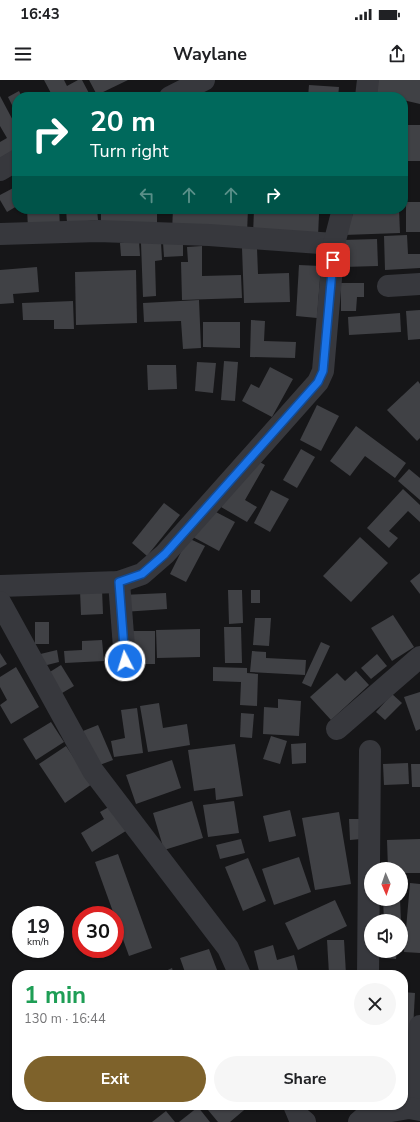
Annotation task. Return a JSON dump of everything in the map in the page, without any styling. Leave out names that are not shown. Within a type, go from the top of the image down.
[{"type":"street","points":[[180,92],[204,80]]},
{"type":"street","points":[[367,92],[368,80]]},
{"type":"street","points":[[0,170],[12,163]]},
{"type":"street","points":[[0,586],[119,582],[142,574],[165,554],[318,382],[323,371],[334,244],[342,214]]},
{"type":"street","points":[[0,234],[106,232],[209,235],[334,244]]},
{"type":"street","points":[[388,286],[420,284]]},
{"type":"street","points":[[119,582],[125,661]]},
{"type":"street","points":[[0,602],[93,771],[228,948],[238,970]]},
{"type":"street","points":[[337,729],[420,657]]},
{"type":"street","points":[[368,970],[370,751]]},
{"type":"street","points":[[415,1109],[420,1026]]},
{"type":"street","points":[[296,1110],[299,1117],[305,1122]]},
{"type":"street","points":[[364,1114],[405,1110]]},
{"type":"building","points":[[44,80],[64,80],[67,86],[78,80],[82,80],[88,92],[50,92]]},
{"type":"building","points":[[89,80],[128,80],[103,92],[95,92]]},
{"type":"building","points":[[374,80],[420,80],[420,104],[408,101],[408,92],[371,92]]},
{"type":"building","points":[[309,85],[339,87],[338,92],[308,92]]},
{"type":"building","points":[[12,95],[12,105],[8,97]]},
{"type":"building","points":[[0,96],[12,119],[12,154],[0,160],[0,142],[7,138],[0,126]]},
{"type":"building","points":[[408,125],[420,125],[420,161],[408,161]]},
{"type":"building","points":[[12,189],[12,209],[7,212],[0,200],[0,195]]},
{"type":"building","points":[[408,202],[420,202],[420,232],[406,232]]},
{"type":"building","points":[[27,214],[59,214],[60,226],[28,228]]},
{"type":"building","points":[[66,214],[97,214],[98,220],[67,223]]},
{"type":"building","points":[[101,214],[157,214],[157,225],[101,225]]},
{"type":"building","points":[[173,214],[248,214],[247,233],[172,231]]},
{"type":"building","points":[[254,214],[319,214],[318,237],[253,234]]},
{"type":"building","points":[[353,214],[399,214],[400,233],[344,235]]},
{"type":"building","points":[[407,235],[408,254],[420,254],[420,268],[385,270],[384,236]]},
{"type":"building","points":[[377,239],[378,266],[343,267],[342,240]]},
{"type":"building","points":[[139,241],[140,256],[121,256],[120,243]]},
{"type":"building","points":[[183,241],[183,256],[164,257],[163,242]]},
{"type":"building","points":[[161,242],[162,260],[155,261],[156,296],[143,297],[141,243]]},
{"type":"building","points":[[202,246],[202,276],[241,275],[242,298],[182,300],[181,262],[188,262],[187,247]]},
{"type":"building","points":[[242,248],[257,248],[258,274],[289,273],[290,302],[244,303]]},
{"type":"building","points":[[299,265],[321,266],[317,318],[296,316]]},
{"type":"building","points":[[37,267],[39,292],[13,294],[14,303],[0,304],[0,270]]},
{"type":"building","points":[[136,270],[137,323],[76,325],[75,272]]},
{"type":"building","points":[[341,283],[364,283],[364,297],[357,297],[356,311],[341,311]]},
{"type":"building","points":[[199,300],[201,348],[183,349],[181,321],[144,322],[143,303]]},
{"type":"building","points":[[73,301],[74,329],[54,329],[54,320],[23,320],[22,303]]},
{"type":"building","points":[[420,310],[420,339],[408,340],[406,311]]},
{"type":"building","points":[[400,313],[401,332],[349,335],[348,317]]},
{"type":"building","points":[[251,320],[265,321],[264,341],[296,342],[295,358],[250,357]]},
{"type":"building","points":[[203,322],[240,322],[240,348],[203,347]]},
{"type":"building","points":[[224,361],[238,362],[235,401],[221,400]]},
{"type":"building","points":[[197,362],[216,363],[213,393],[195,391]]},
{"type":"building","points":[[147,365],[176,365],[177,389],[148,390]]},
{"type":"building","points":[[270,367],[293,379],[272,417],[242,401],[251,384],[259,388]]},
{"type":"building","points":[[418,381],[420,384],[420,438],[417,441],[387,410]]},
{"type":"building","points":[[317,405],[339,416],[321,451],[300,440]]},
{"type":"building","points":[[356,426],[406,463],[395,478],[365,456],[350,476],[330,461]]},
{"type":"building","points":[[301,449],[315,457],[297,488],[283,480]]},
{"type":"building","points":[[256,460],[265,465],[245,500],[257,507],[247,522],[221,507]]},
{"type":"building","points":[[409,469],[420,478],[420,500],[398,481]]},
{"type":"building","points":[[403,489],[420,505],[420,522],[408,511],[389,531],[398,538],[389,548],[367,528]]},
{"type":"building","points":[[271,490],[289,499],[270,532],[254,523]]},
{"type":"building","points":[[164,503],[180,515],[147,556],[132,543]]},
{"type":"building","points":[[214,511],[235,522],[219,551],[193,537]]},
{"type":"building","points":[[360,537],[388,563],[351,602],[323,576]]},
{"type":"building","points":[[188,538],[205,546],[186,582],[170,574]]},
{"type":"building","points":[[420,573],[420,594],[410,581]]},
{"type":"building","points":[[102,589],[103,614],[81,615],[80,590]]},
{"type":"building","points":[[228,590],[242,590],[243,623],[229,624]]},
{"type":"building","points":[[251,590],[260,590],[260,603],[251,603]]},
{"type":"building","points":[[166,593],[167,609],[123,612],[122,595]]},
{"type":"building","points":[[393,615],[414,647],[392,661],[371,628]]},
{"type":"building","points":[[255,618],[271,618],[269,646],[253,645]]},
{"type":"building","points":[[35,622],[49,622],[49,644],[35,644]]},
{"type":"building","points":[[224,627],[241,627],[242,663],[225,663]]},
{"type":"building","points":[[200,629],[200,657],[157,658],[156,630]]},
{"type":"building","points":[[129,631],[155,631],[155,664],[129,664]]},
{"type":"building","points":[[102,640],[104,661],[65,663],[64,651],[82,650],[82,641]]},
{"type":"building","points":[[321,642],[330,646],[311,687],[302,683]]},
{"type":"building","points":[[57,650],[59,662],[35,668],[32,656]]},
{"type":"building","points":[[252,651],[266,652],[266,658],[306,660],[305,675],[250,672]]},
{"type":"building","points":[[0,653],[7,664],[0,668]]},
{"type":"building","points":[[377,654],[387,666],[371,679],[361,668]]},
{"type":"building","points":[[61,665],[74,686],[57,696],[45,675]]},
{"type":"building","points":[[16,667],[39,707],[11,724],[0,705],[7,700],[0,687],[0,677]]},
{"type":"building","points":[[213,667],[247,668],[247,673],[258,674],[257,706],[240,705],[241,682],[213,681]]},
{"type":"building","points":[[356,671],[369,685],[331,720],[310,697],[337,673],[345,681]]},
{"type":"building","points":[[420,692],[420,729],[416,731],[404,697]]},
{"type":"building","points":[[392,694],[402,703],[385,720],[376,712]]},
{"type":"building","points":[[278,699],[301,701],[299,736],[263,734],[264,707],[278,708]]},
{"type":"building","points":[[159,703],[163,728],[187,724],[190,745],[148,752],[140,706]]},
{"type":"building","points":[[137,708],[143,753],[114,757],[111,741],[125,738],[121,710]]},
{"type":"building","points":[[241,713],[254,714],[252,738],[240,737]]},
{"type":"building","points":[[51,722],[64,742],[36,760],[23,739]]},
{"type":"building","points":[[98,725],[113,760],[97,766],[83,731]]},
{"type":"building","points":[[271,736],[287,741],[280,764],[263,759]]},
{"type":"building","points":[[306,743],[306,763],[292,764],[291,744]]},
{"type":"building","points":[[235,744],[243,796],[216,800],[215,788],[194,791],[188,750]]},
{"type":"building","points":[[66,746],[92,784],[65,803],[39,764]]},
{"type":"building","points":[[172,760],[181,788],[136,804],[126,775]]},
{"type":"building","points":[[408,763],[409,784],[384,785],[383,764]]},
{"type":"building","points":[[411,764],[420,764],[420,787],[412,787]]},
{"type":"building","points":[[192,801],[203,838],[164,850],[153,813]]},
{"type":"building","points":[[234,801],[239,833],[208,837],[203,805]]},
{"type":"building","points":[[114,804],[129,829],[92,852],[81,833],[104,819],[100,812]]},
{"type":"building","points":[[290,810],[296,836],[269,842],[263,816]]},
{"type":"building","points":[[339,812],[351,884],[315,890],[302,818]]},
{"type":"building","points":[[349,819],[360,819],[361,839],[350,840]]},
{"type":"building","points":[[241,839],[245,853],[220,859],[216,845]]},
{"type":"building","points":[[420,839],[420,873],[408,873],[408,862],[388,862],[387,840]]},
{"type":"building","points":[[118,854],[152,948],[129,956],[124,942],[124,906],[111,906],[95,862]]},
{"type":"building","points":[[299,857],[311,892],[274,905],[262,869]]},
{"type":"building","points":[[248,858],[266,901],[243,911],[225,867]]},
{"type":"building","points":[[410,883],[420,884],[420,953],[408,952],[408,906]]},
{"type":"building","points":[[335,900],[347,926],[298,950],[285,923]]},
{"type":"building","points":[[383,906],[400,906],[401,914],[384,914]]},
{"type":"building","points":[[327,940],[344,940],[346,970],[329,970]]},
{"type":"building","points":[[273,945],[277,960],[294,955],[298,970],[259,970],[254,951]]},
{"type":"building","points":[[209,949],[217,970],[184,970],[180,958]]},
{"type":"building","points":[[408,992],[415,993],[412,1047],[408,1047]]},
{"type":"building","points":[[194,1110],[200,1110],[210,1122],[179,1122]]},
{"type":"building","points":[[208,1110],[244,1110],[230,1122],[218,1122]]},
{"type":"building","points":[[166,1111],[175,1122],[152,1122]]},
{"type":"route","points":[[125,661],[119,582],[142,574],[165,554],[318,382],[323,371],[333,260]]}]
